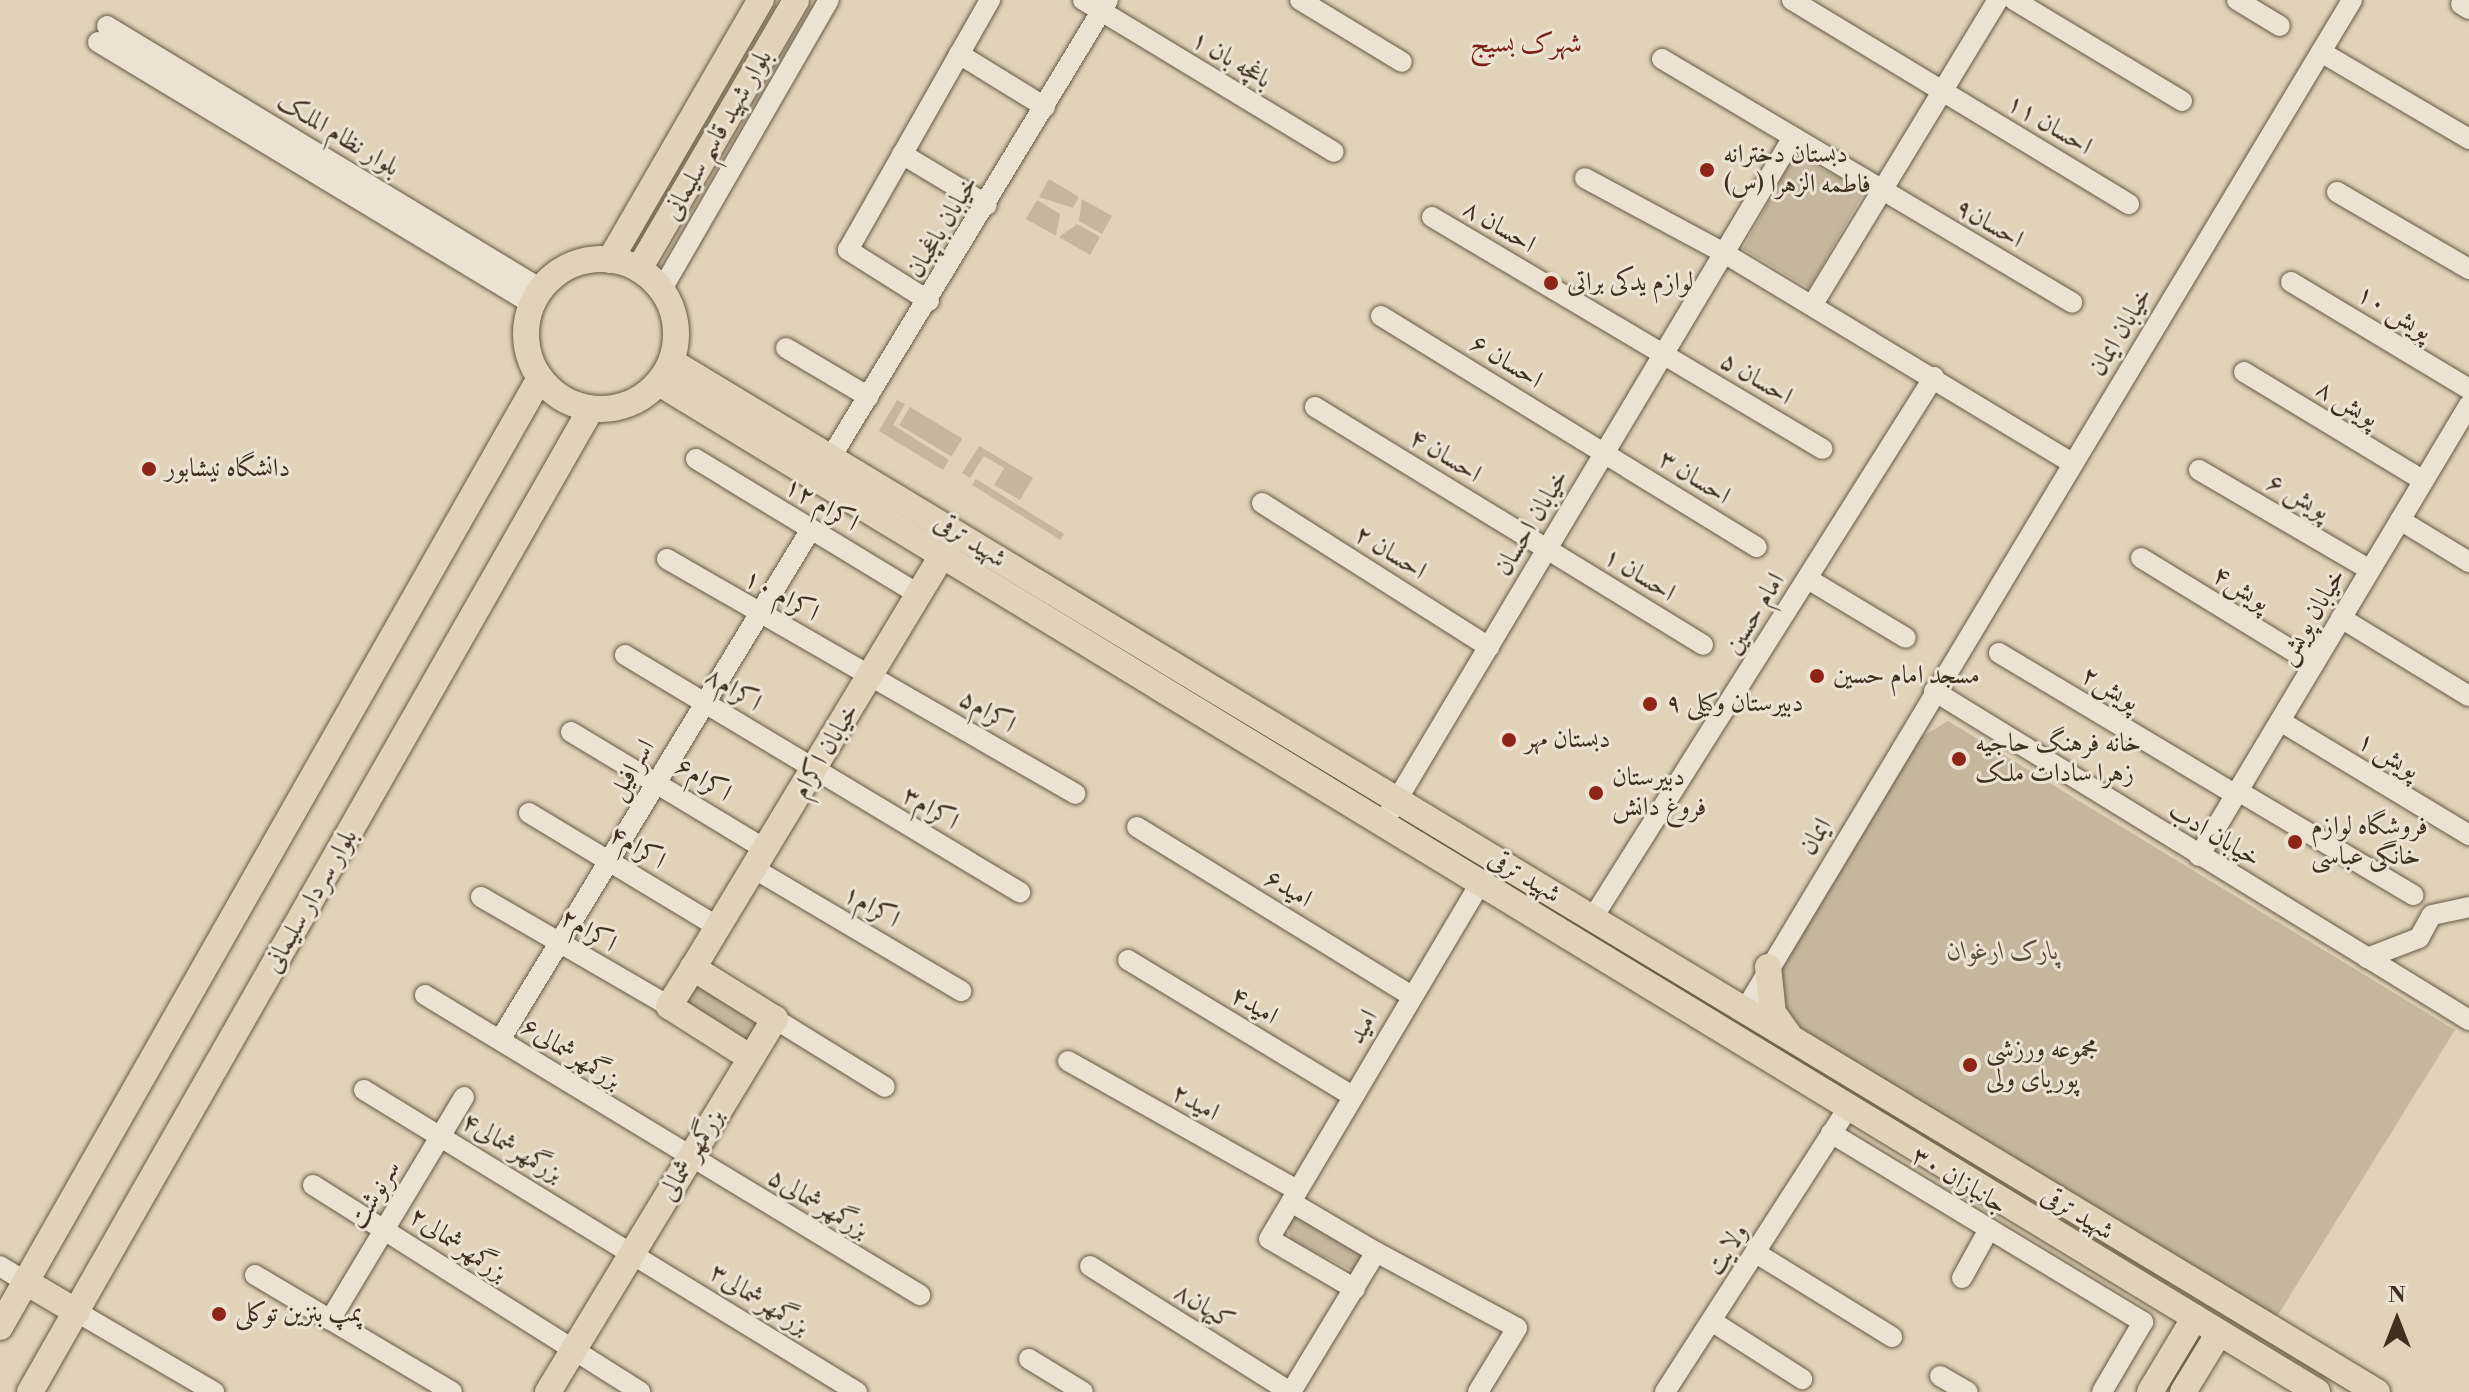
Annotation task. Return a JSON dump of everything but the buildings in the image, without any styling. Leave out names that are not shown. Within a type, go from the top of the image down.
[{"type":"main road","name":"بلوار شهید قاسم سلیمانی","points":[[610,260],[761,0]]},
{"type":"main road","name":"بلوار شهید قاسم سلیمانی","points":[[639,269],[796,0]]},
{"type":"main road","points":[[610,260],[639,269],[662,289],[674,312],[665,372],[640,399],[591,409],[563,399],[540,378],[527,342],[537,297],[572,265],[610,260]]},
{"type":"main road","name":"شهید ترقی","points":[[665,372],[1391,810],[1592,919],[1745,1010],[2052,1214],[2195,1317],[2317,1392]]},
{"type":"main road","points":[[0,1327],[540,378]]},
{"type":"main road","name":"بلوار سردار سلیمانی","points":[[30,1392],[591,409]]},
{"type":"main road","name":"خیابان اکرام","points":[[669,1006],[950,543]]},
{"type":"main road","name":"شهید ترقی","points":[[1391,810],[1482,880],[1850,1105],[2377,1392]]},
{"type":"main road","points":[[1768,967],[1773,1013],[1792,1040]]},
{"type":"main road","points":[[669,1006],[751,1058],[775,1019],[693,968]]},
{"type":"main road","name":"بزرگمهر شمالی","points":[[548,1392],[751,1058]]},
{"type":"main road","points":[[26,1282],[77,1312]]},
{"type":"main road","points":[[2150,1392],[2195,1317]]},
{"type":"main road","points":[[2183,1392],[2219,1333]]},
{"type":"street","points":[[662,289],[829,0]]},
{"type":"street","points":[[929,301],[848,250],[990,0]]},
{"type":"street","name":"باغچه بان ۱","points":[[1083,0],[1105,6],[1334,152]]},
{"type":"street","points":[[1300,0],[1402,62]]},
{"type":"street","name":"احسان ۱۱","points":[[1792,0],[2129,204]]},
{"type":"street","points":[[1813,304],[1998,0]]},
{"type":"street","points":[[2014,0],[2182,101]]},
{"type":"street","points":[[2237,0],[2280,26]]},
{"type":"street","name":"خیابان ایمان","points":[[1934,691],[2352,0]]},
{"type":"street","name":"خیابان باغچبان","points":[[825,467],[929,301],[1105,6]]},
{"type":"street","name":"بلوار نظام الملک","points":[[102,34],[537,297]]},
{"type":"street","points":[[2321,52],[2460,134]]},
{"type":"street","points":[[959,54],[1045,107]]},
{"type":"street","points":[[1662,59],[1881,190]]},
{"type":"street","name":"خیابان احسان","points":[[1391,810],[1793,137]]},
{"type":"street","points":[[902,154],[987,205]]},
{"type":"street","points":[[1585,178],[1813,304],[2072,463]]},
{"type":"street","name":"احسان۹","points":[[1881,190],[2072,302]]},
{"type":"street","points":[[2337,192],[2469,269]]},
{"type":"street","name":"احسان ۸","points":[[1432,217],[1663,355]]},
{"type":"street","name":"پویش ۱۰","points":[[2291,282],[2469,389]]},
{"type":"street","name":"احسان ۶","points":[[1381,316],[1604,453]]},
{"type":"street","points":[[786,348],[869,397]]},
{"type":"street","name":"احسان ۵","points":[[1663,355],[1822,449]]},
{"type":"street","name":"پویش ۸","points":[[2244,372],[2424,481]]},
{"type":"street","name":"امام حسین","points":[[1592,919],[1934,377]]},
{"type":"street","name":"احسان ۴","points":[[1315,407],[1547,549]]},
{"type":"street","name":"خیابان پویش","points":[[2199,856],[2400,520],[2466,416]]},
{"type":"street","name":"احسان ۳","points":[[1604,453],[1757,547]]},
{"type":"street","name":"اکرام ۱۲","points":[[696,459],[920,595]]},
{"type":"street","name":"پویش ۶","points":[[2199,470],[2370,570]]},
{"type":"street","name":"احسان ۲","points":[[1262,503],[1489,647]]},
{"type":"street","points":[[2400,520],[2469,562]]},
{"type":"street","name":"اسرافیل","points":[[500,1040],[811,529]]},
{"type":"street","name":"احسان ۱","points":[[1547,549],[1703,645]]},
{"type":"street","name":"پویش۴","points":[[2141,558],[2314,664]]},
{"type":"street","name":"اکرام ۱۰","points":[[667,559],[757,614],[872,674]]},
{"type":"street","points":[[1808,579],[1906,638]]},
{"type":"street","points":[[2341,618],[2469,696]]},
{"type":"street","name":"پویش۲","points":[[1999,653],[2413,895]]},
{"type":"street","name":"اکرام۸","points":[[625,655],[814,771]]},
{"type":"street","name":"اکرام۵","points":[[872,674],[1075,794]]},
{"type":"street","name":"خیابان ادب","points":[[1934,691],[2469,1020]]},
{"type":"street","name":"ایمان","points":[[1745,1010],[1934,691]]},
{"type":"street","name":"پویش ۱","points":[[2280,721],[2469,835]]},
{"type":"street","name":"اکرام۶","points":[[571,732],[656,781],[759,858]]},
{"type":"street","name":"اکرام۳","points":[[814,771],[1020,892]]},
{"type":"street","name":"اکرام۴","points":[[529,813],[718,927]]},
{"type":"street","name":"امید۶","points":[[1137,827],[1412,996]]},
{"type":"street","name":"اکرام۱","points":[[759,858],[961,991]]},
{"type":"street","name":"امید","points":[[1355,1289],[1269,1239],[1482,880]]},
{"type":"street","name":"اکرام۲","points":[[481,897],[669,1006]]},
{"type":"street","points":[[2367,958],[2419,938],[2432,915],[2469,907]]},
{"type":"street","name":"امید۴","points":[[1128,960],[1353,1096]]},
{"type":"street","name":"بزرگمهرشمالی۶","points":[[425,995],[690,1157]]},
{"type":"street","points":[[775,1019],[885,1087]]},
{"type":"street","name":"امید۲","points":[[1068,1061],[1294,1196]]},
{"type":"street","name":"بزرگمهرشمالی۴","points":[[364,1090],[632,1251]]},
{"type":"street","name":"سرنوشت","points":[[330,1320],[464,1097]]},
{"type":"street","name":"ولایت","points":[[1665,1392],[1713,1322],[1850,1105]]},
{"type":"street","name":"جانبازان ۳۰","points":[[1831,1133],[2143,1322],[2102,1392]]},
{"type":"street","name":"بزرگمهرشمالی۵","points":[[690,1157],[920,1295]]},
{"type":"street","name":"بزرگمهرشمالی۲","points":[[313,1185],[386,1228],[571,1351],[640,1392]]},
{"type":"street","points":[[1294,1196],[1376,1252],[1517,1328],[1478,1392]]},
{"type":"street","points":[[1962,1278],[1989,1229]]},
{"type":"street","name":"بزرگمهرشمالی۳","points":[[632,1251],[857,1392]]},
{"type":"street","points":[[1291,1392],[1376,1252]]},
{"type":"street","points":[[1756,1253],[1892,1337]]},
{"type":"street","points":[[0,1266],[26,1282]]},
{"type":"street","name":"کیهان۸","points":[[1090,1266],[1291,1392]]},
{"type":"street","points":[[255,1275],[452,1392]]},
{"type":"street","points":[[77,1312],[214,1392]]},
{"type":"street","points":[[1713,1322],[1802,1379]]},
{"type":"street","points":[[1029,1359],[1083,1392]]},
{"type":"street","points":[[1940,1376],[1968,1392]]},
{"type":"green space","points":[[1794,155],[1858,187],[1862,196],[1809,288],[1743,249]]},
{"type":"green space","points":[[1049,179],[1079,197],[1073,208],[1039,197]]},
{"type":"green space","points":[[1082,199],[1112,216],[1102,234],[1079,221]]},
{"type":"green space","points":[[1037,200],[1060,214],[1056,236],[1026,219]]},
{"type":"green space","points":[[1077,224],[1100,237],[1090,255],[1059,237]]},
{"type":"green space","points":[[897,400],[905,404],[893,425],[949,460],[943,470],[879,431]]},
{"type":"green space","points":[[910,407],[962,438],[951,456],[899,425]]},
{"type":"green space","points":[[979,446],[1033,478],[1020,500],[994,485],[1004,468],[984,456],[970,478],[962,473]]},
{"type":"green space","points":[[976,479],[1064,534],[1060,540],[972,485]]},
{"type":"green space","name":"پارک ارغوان","points":[[1948,721],[2455,1030],[2276,1318],[1782,1017],[1775,981],[1920,738]]},
{"type":"green space","points":[[1410,820],[2009,1184],[1403,822]]},
{"type":"green space","points":[[697,984],[752,1018],[758,1026],[748,1043],[682,1005]]},
{"type":"green space","points":[[1296,1216],[1365,1256],[1357,1273],[1291,1240],[1287,1225]]},
{"type":"green space","points":[[2066,1222],[2120,1248],[2353,1392],[2317,1374]]},
{"type":"place","name":"دبستان دخترانه فاطمه الزهرا (س)","points":[[1707,170]]},
{"type":"place","name":"لوازم یدکی براتی","points":[[1551,283]]},
{"type":"place","name":"دانشگاه نیشابور","points":[[149,469]]},
{"type":"place","name":"مسجد امام حسین","points":[[1817,676]]},
{"type":"place","name":"دبیرستان وکیلی ۹","points":[[1650,704]]},
{"type":"place","name":"دبستان مهر","points":[[1509,740]]},
{"type":"place","name":"خانه فرهنگ حاجیه زهرا سادات ملک","points":[[1959,759]]},
{"type":"place","name":"دبیرستان فروغ دانش","points":[[1596,793]]},
{"type":"place","name":"فروشگاه لوازم خانگی عباسی","points":[[2295,842]]},
{"type":"place","name":"مجموعه ورزشی پوریای ولی","points":[[1970,1065]]},
{"type":"place","name":"پمپ بنزین توکلی","points":[[219,1314]]},
{"type":"district","name":"شهرک بسیج","points":[[1526,44]]}]
